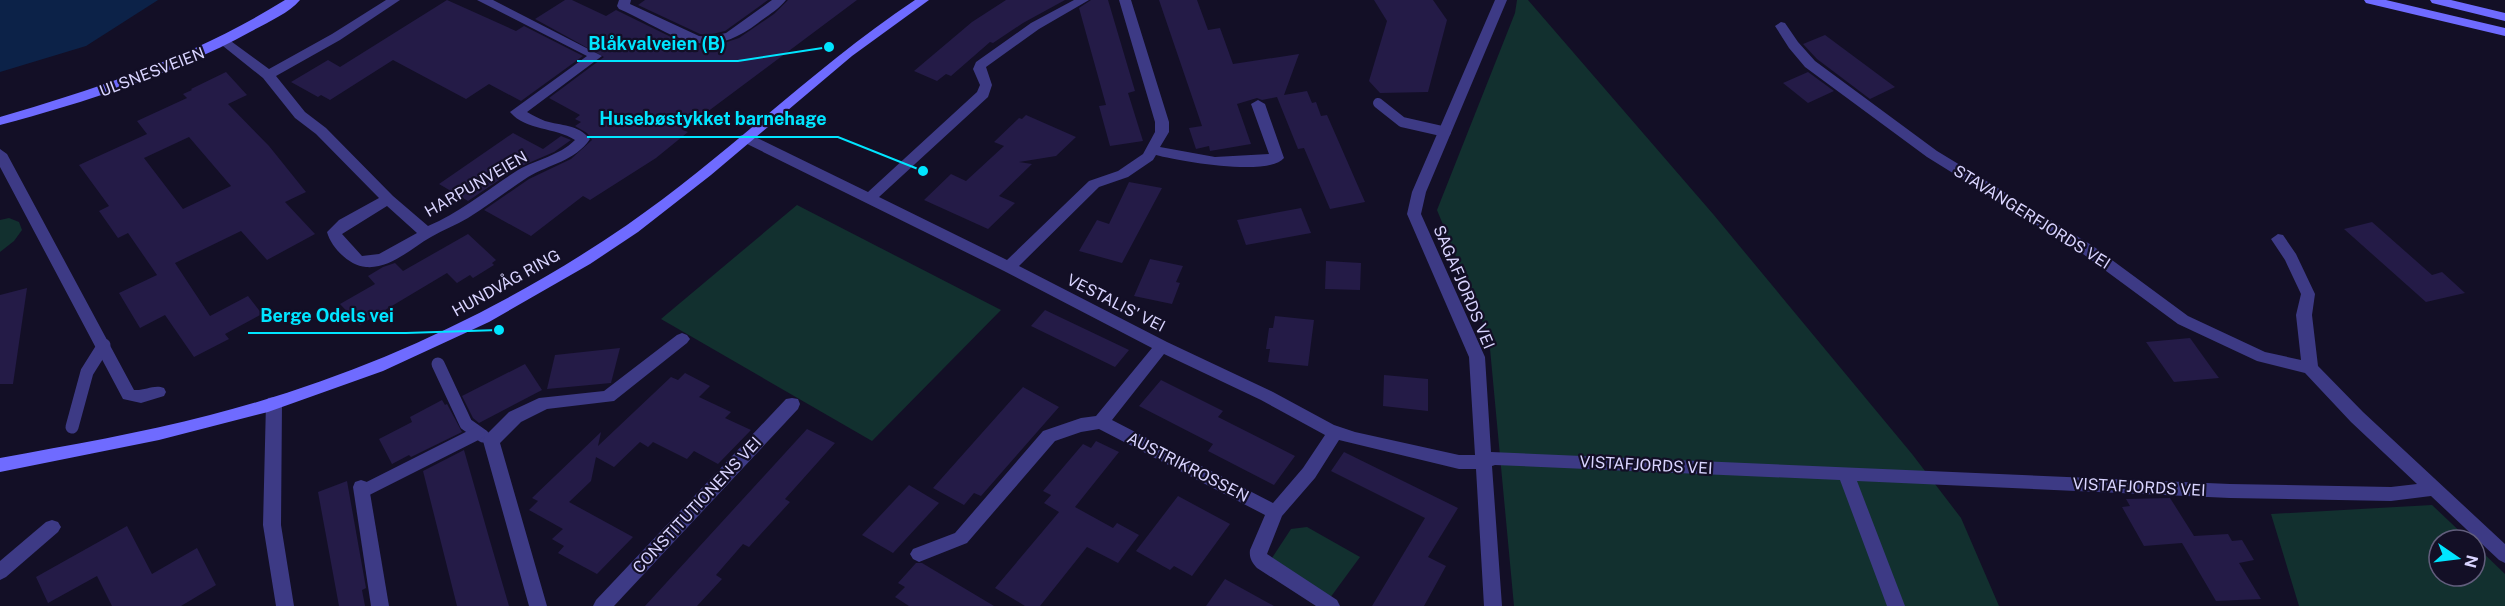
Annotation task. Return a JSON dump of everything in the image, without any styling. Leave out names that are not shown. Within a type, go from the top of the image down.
[{"type":"main road","name":"ULSNESVEIEN","points":[[0,121],[135,81],[173,66],[224,42],[294,0]]},
{"type":"main road","name":"HUNDVÅG RING","points":[[0,465],[152,435],[274,403],[361,373],[477,322],[632,229],[853,49],[924,0]]},
{"type":"main road","points":[[2370,0],[2505,32]]},
{"type":"main road","points":[[2436,0],[2505,17]]},
{"type":"street","points":[[268,75],[336,37],[394,0]]},
{"type":"street","name":"HARPUNVEIEN","points":[[388,199],[334,232],[355,258],[366,261],[383,258],[405,249],[426,233],[473,209],[526,172],[554,162],[581,142],[582,136],[540,124],[518,112],[596,56],[483,0]]},
{"type":"street","points":[[625,0],[623,6],[696,40],[708,42],[729,36],[780,0]]},
{"type":"street","points":[[870,198],[983,94],[986,86],[979,69],[981,65],[1026,31],[1083,0]]},
{"type":"street","points":[[1009,267],[1094,184],[1133,169],[1153,150],[1162,132],[1162,122],[1125,0]]},
{"type":"street","name":"SAGAFJORDS VEI","points":[[1493,606],[1477,357],[1414,214],[1419,192],[1500,0]]},
{"type":"street","name":"STAVANGERFJORDS VEI","points":[[1781,26],[1793,45],[1810,63],[1922,147],[2088,250],[2183,320],[2262,357],[2310,368]]},
{"type":"street","name":"HARPUNVEIEN","points":[[224,42],[268,75],[300,115],[321,131],[388,199],[426,233]]},
{"type":"street","points":[[1153,150],[1226,164],[1277,158],[1258,104]]},
{"type":"street","name":"VESTALIS' VEI","points":[[746,138],[1267,396],[1335,433],[1459,462],[1482,462]]},
{"type":"street","points":[[0,154],[129,395],[141,398],[158,392]]},
{"type":"street","points":[[2278,239],[2291,258],[2308,294],[2304,315],[2310,368],[2327,388],[2432,489],[2505,555]]},
{"type":"street","points":[[538,606],[484,437],[515,417],[544,403],[608,397],[682,339]]},
{"type":"street","points":[[919,554],[961,538],[1049,436],[1081,425],[1101,422],[1162,346]]},
{"type":"street","points":[[274,403],[273,525],[285,606]]},
{"type":"street","name":"CONSTITUTIONENS VEI","points":[[602,606],[792,404]]},
{"type":"street","name":"AUSTRIKROSSEN","points":[[1101,422],[1275,513]]},
{"type":"street","points":[[1331,606],[1263,563],[1258,556],[1258,550],[1275,513],[1309,473],[1335,433]]},
{"type":"street","name":"VISTAFJORDS VEI","points":[[1482,462],[1496,458],[2230,491],[2391,494],[2432,489]]},
{"type":"street","points":[[1846,475],[1896,606]]},
{"type":"street","points":[[362,489],[380,606]]},
{"type":"street","points":[[0,572],[52,527]]},
{"type":"lane","points":[[1378,103],[1395,120],[1446,132]]},
{"type":"lane","points":[[72,427],[87,372],[104,345]]},
{"type":"lane","points":[[438,364],[466,424],[484,437]]},
{"type":"lane","points":[[362,489],[484,437]]},
{"type":"green space","points":[[1517,0],[1528,0],[1713,214],[1912,454],[1961,518],[1999,606],[1514,606],[1489,338],[1437,210],[1515,13]]},
{"type":"green space","points":[[797,205],[1001,310],[872,441],[661,319]]},
{"type":"green space","points":[[9,218],[19,222],[22,230],[14,241],[0,252],[0,220]]},
{"type":"green space","points":[[2432,505],[2456,528],[2427,528],[2427,588],[2487,588],[2487,557],[2505,574],[2505,606],[2299,606],[2271,514]]},
{"type":"green space","points":[[1307,527],[1360,557],[1327,602],[1272,558],[1291,529]]},
{"type":"water","points":[[0,0],[158,0],[86,46],[0,72]]},
{"type":"building","points":[[447,0],[516,31],[524,26],[583,56],[521,101],[489,84],[466,99],[393,60],[330,100],[321,95],[318,97],[291,82],[328,60],[340,67]]},
{"type":"building","points":[[565,0],[572,0],[606,16],[616,10],[671,37],[704,46],[721,44],[739,38],[774,14],[788,0],[857,0],[683,130],[688,132],[656,158],[590,200],[583,196],[531,236],[484,210],[529,179],[571,159],[592,140],[587,133],[575,126],[581,122],[575,119],[580,115],[549,98],[604,57],[535,19]]},
{"type":"building","points":[[645,0],[768,0],[725,31],[708,35],[700,34],[638,5]]},
{"type":"building","points":[[1006,0],[1065,0],[993,43],[990,42],[951,76],[946,74],[937,81],[914,71],[972,22]]},
{"type":"building","points":[[1091,0],[1108,0],[1135,91],[1128,93],[1143,141],[1110,146],[1099,106],[1106,105],[1079,8]]},
{"type":"building","points":[[1159,0],[1197,0],[1208,30],[1220,28],[1233,64],[1299,54],[1284,95],[1307,91],[1312,103],[1316,102],[1321,116],[1327,115],[1365,202],[1330,209],[1304,148],[1298,149],[1277,97],[1262,100],[1257,98],[1237,104],[1251,144],[1210,151],[1209,146],[1196,149],[1189,128],[1202,126]]},
{"type":"building","points":[[1374,0],[1433,0],[1447,20],[1428,92],[1380,93],[1369,81],[1387,21]]},
{"type":"building","points":[[1825,35],[1895,87],[1870,99],[1817,59],[1803,44]]},
{"type":"building","points":[[226,72],[247,95],[228,104],[269,146],[306,192],[285,202],[315,234],[267,260],[241,231],[175,263],[210,316],[248,296],[262,314],[225,334],[229,339],[194,357],[165,315],[140,328],[119,293],[157,275],[128,233],[118,238],[99,211],[109,206],[79,165],[147,134],[137,121],[187,98],[183,94]],"holes":[[[189,137],[231,186],[183,209],[144,158]]]},
{"type":"building","points":[[1808,72],[1834,91],[1808,103],[1783,83]]},
{"type":"building","points":[[1026,115],[1076,137],[1056,156],[1019,162],[1032,164],[999,196],[1015,203],[988,229],[924,200],[951,174],[966,181],[1004,146],[994,142],[1019,118],[1022,119]]},
{"type":"building","points":[[513,133],[543,149],[561,136],[571,140],[554,152],[517,168],[468,201],[439,184]]},
{"type":"building","points":[[1129,182],[1162,188],[1122,263],[1079,251],[1097,220],[1109,224]]},
{"type":"building","points":[[1301,208],[1311,233],[1246,245],[1237,220]]},
{"type":"building","points":[[2372,222],[2432,275],[2442,272],[2465,293],[2426,302],[2344,229]]},
{"type":"building","points":[[468,234],[496,260],[492,263],[494,265],[473,278],[470,275],[457,283],[447,273],[360,325],[340,304],[375,284],[368,276],[383,267],[395,263],[403,271]]},
{"type":"building","points":[[1150,259],[1183,266],[1176,282],[1180,283],[1172,304],[1134,296]]},
{"type":"building","points":[[1326,261],[1361,263],[1360,290],[1325,289]]},
{"type":"building","points":[[27,288],[13,384],[0,384],[0,295]]},
{"type":"building","points":[[1045,310],[1129,350],[1115,367],[1031,326]]},
{"type":"building","points":[[1275,316],[1314,320],[1308,366],[1268,362],[1270,349],[1266,349],[1269,328],[1273,328]]},
{"type":"building","points":[[2190,338],[2219,378],[2174,382],[2146,342]]},
{"type":"building","points":[[620,348],[611,383],[547,389],[555,355]]},
{"type":"building","points":[[525,364],[542,390],[479,423],[473,418],[462,396]]},
{"type":"building","points":[[685,373],[710,386],[699,397],[731,412],[725,418],[751,430],[718,464],[694,451],[687,459],[653,442],[648,447],[640,442],[614,467],[596,457],[591,481],[569,502],[633,537],[597,574],[558,553],[564,546],[552,539],[563,529],[529,510],[538,501],[532,498],[601,432],[598,446],[671,377],[678,380]]},
{"type":"building","points":[[1384,375],[1428,379],[1428,411],[1383,406]]},
{"type":"building","points":[[1161,380],[1223,411],[1218,417],[1295,456],[1274,485],[1208,451],[1213,444],[1139,406]]},
{"type":"building","points":[[1023,387],[1059,407],[981,496],[974,493],[964,505],[933,488]]},
{"type":"building","points":[[442,400],[445,405],[447,404],[462,432],[392,464],[379,439],[412,422],[410,417]]},
{"type":"building","points":[[807,429],[835,443],[785,499],[790,502],[749,547],[743,544],[716,575],[722,579],[697,606],[645,606]]},
{"type":"building","points":[[1096,441],[1119,452],[1075,507],[1113,528],[1117,523],[1139,535],[1118,563],[1087,547],[1040,606],[1025,606],[995,588],[1059,512],[1044,503],[1051,495],[1043,491],[1083,444],[1091,448]]},
{"type":"building","points":[[464,450],[509,606],[457,606],[423,471]]},
{"type":"building","points":[[1344,452],[1458,508],[1428,557],[1446,566],[1424,606],[1372,606],[1425,518],[1331,471]]},
{"type":"building","points":[[347,481],[366,588],[362,590],[365,606],[339,606],[318,492]]},
{"type":"building","points":[[909,485],[939,503],[893,553],[862,535]]},
{"type":"building","points":[[1178,496],[1230,524],[1192,576],[1174,566],[1170,570],[1136,551]]},
{"type":"building","points":[[2170,498],[2194,536],[2228,534],[2232,541],[2242,540],[2254,560],[2239,563],[2261,599],[2216,601],[2182,543],[2144,546],[2122,507],[2130,506],[2126,499]]},
{"type":"building","points":[[127,526],[152,574],[197,548],[216,585],[181,606],[112,606],[97,576],[48,603],[36,577]]},
{"type":"building","points":[[916,563],[922,563],[994,606],[909,606],[895,597],[905,587],[898,583]]},
{"type":"building","points":[[1225,579],[1274,606],[1206,606]]},
{"type":"place","name":"Blåkvalveien (B)","points":[[829,47]]},
{"type":"place","name":"Husebøstykket barnehage","points":[[923,171]]},
{"type":"place","name":"Berge Odels vei","points":[[499,330]]}]
